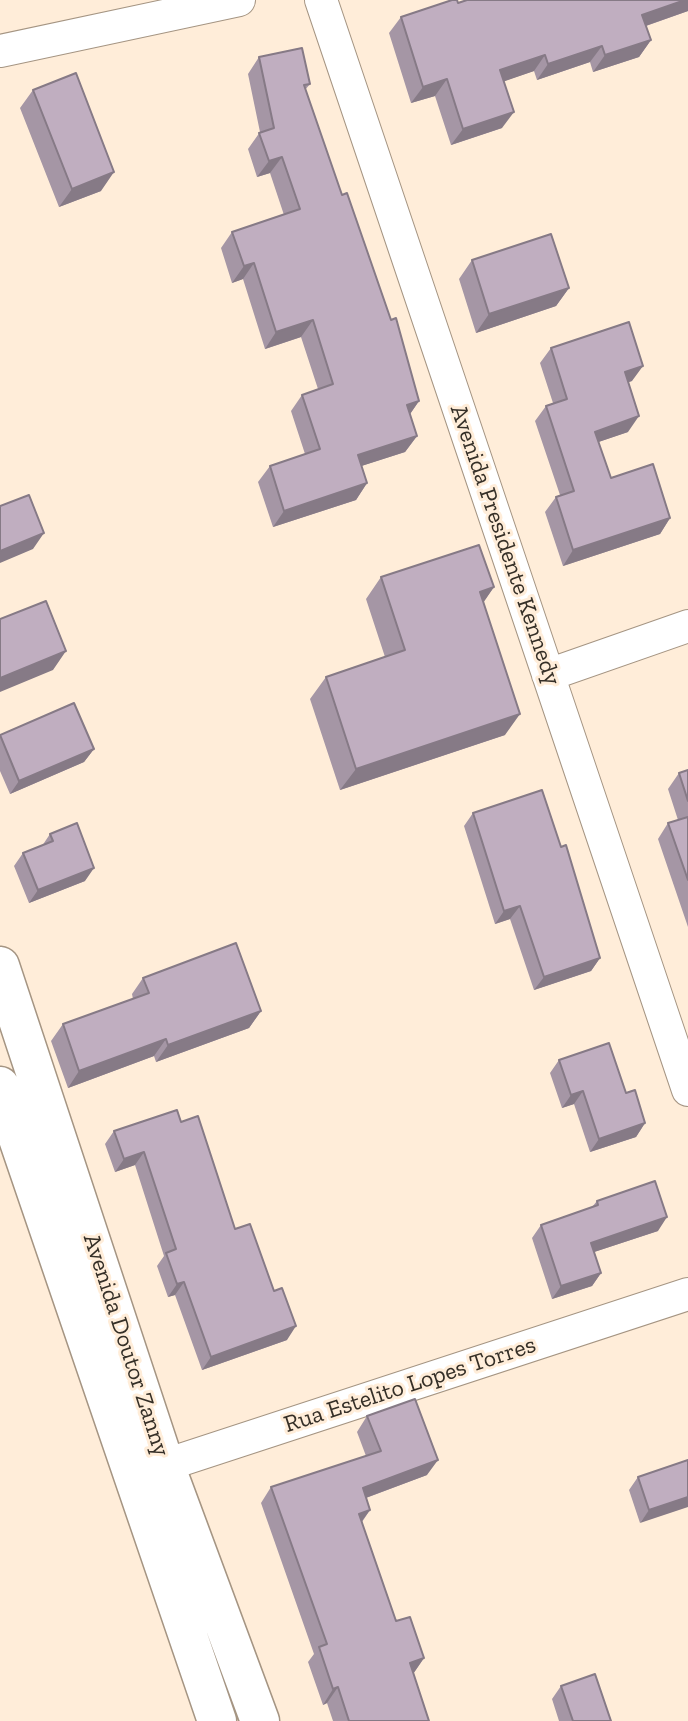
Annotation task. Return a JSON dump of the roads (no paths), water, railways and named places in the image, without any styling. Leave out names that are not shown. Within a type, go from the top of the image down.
[{"type":"street","points":[[0,51],[239,0]]},
{"type":"street","name":"Avenida Presidente Kennedy","points":[[321,0],[688,1090]]},
{"type":"street","points":[[548,675],[688,626]]},
{"type":"street","name":"Avenida Doutor Zanny","points":[[0,966],[148,1470],[216,1721]]},
{"type":"street","name":"Avenida Doutor Zanny","points":[[0,1086],[148,1470],[260,1721]]},
{"type":"street","name":"Rua Estelito Lopes Torres","points":[[148,1470],[688,1294]]}]
